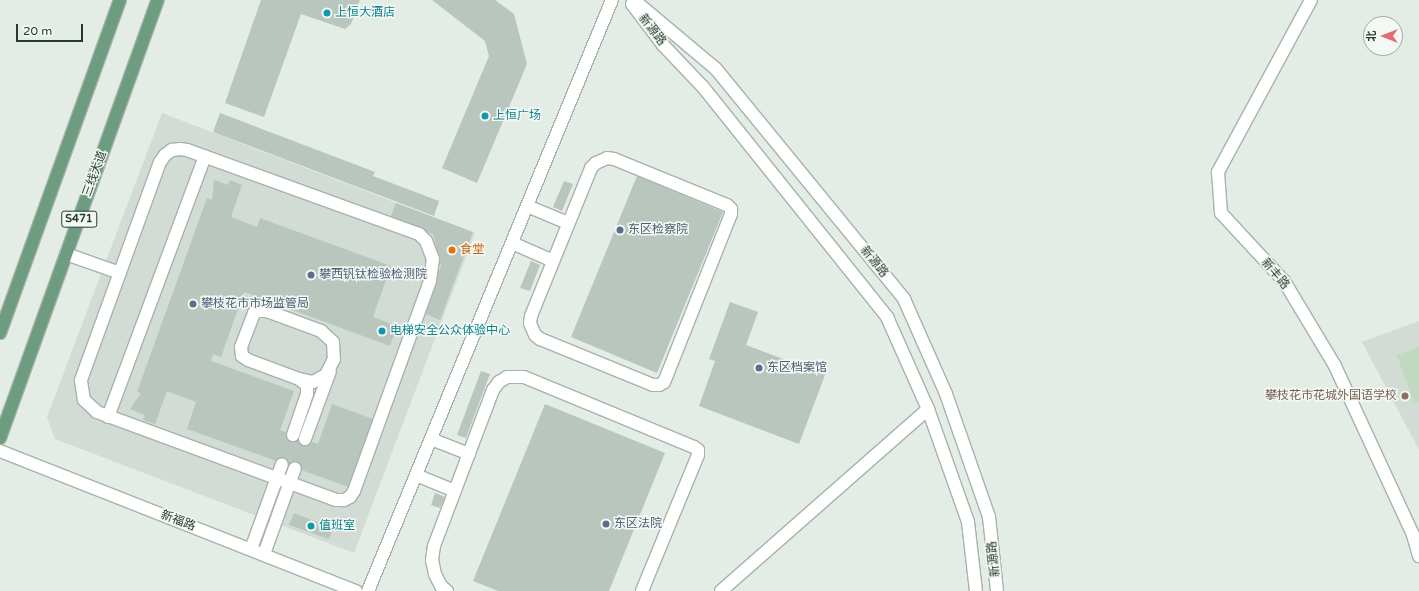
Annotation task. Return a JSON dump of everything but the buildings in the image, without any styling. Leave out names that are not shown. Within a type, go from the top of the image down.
[{"type":"main road","name":"S471","points":[[0,333],[120,0]]},
{"type":"main road","name":"三线大道","points":[[0,438],[158,0]]},
{"type":"street","points":[[368,591],[612,0]]},
{"type":"street","name":"新源路","points":[[628,0],[663,45],[703,87],[887,317],[928,409],[968,522],[976,591]]},
{"type":"street","name":"新源路","points":[[634,0],[716,69],[904,299],[946,394],[989,517],[997,591]]},
{"type":"street","name":"新丰路","points":[[1311,0],[1218,172],[1221,213],[1284,280],[1335,366],[1413,535],[1419,556]]},
{"type":"street","points":[[180,149],[205,156],[419,234],[426,241],[430,250],[433,270],[430,280],[354,491],[344,500],[336,500],[97,412],[84,400],[81,380],[160,162],[165,155],[172,150],[180,149]]},
{"type":"street","points":[[108,416],[205,156]]},
{"type":"street","points":[[607,158],[614,159],[727,205],[731,209],[731,214],[664,382],[659,385],[653,385],[540,339],[535,335],[530,323],[531,316],[553,261],[591,168],[596,163],[607,158]]},
{"type":"street","points":[[527,206],[568,223]]},
{"type":"street","points":[[512,243],[553,261]]},
{"type":"street","points":[[66,254],[120,273]]},
{"type":"street","points":[[305,439],[331,369],[334,359],[333,342],[321,331],[262,310],[254,313],[241,347],[242,356],[248,360],[300,379],[313,382],[320,379],[331,369]]},
{"type":"street","points":[[447,591],[441,586],[435,574],[432,560],[434,546],[494,390],[499,382],[506,377],[524,377],[694,447],[698,450],[698,455],[642,591]]},
{"type":"street","points":[[293,435],[308,389],[307,385],[300,379]]},
{"type":"street","points":[[721,591],[928,409]]},
{"type":"street","points":[[430,439],[469,454]]},
{"type":"street","name":"新福路","points":[[0,451],[356,591]]},
{"type":"street","points":[[251,549],[282,464]]},
{"type":"street","points":[[264,554],[295,468]]},
{"type":"street","points":[[416,475],[455,491]]},
{"type":"shaded area","points":[[162,113],[475,233],[354,553],[55,439],[47,417]]},
{"type":"shaded area","name":"攀枝花市花城外国语学校","points":[[1419,321],[1419,450],[1362,342]]},
{"type":"green space","points":[[1419,347],[1419,402],[1414,404],[1397,355]]},
{"type":"place","name":"上恒大酒店","points":[[327,13]]},
{"type":"place","name":"上恒广场","points":[[485,116]]},
{"type":"place","name":"东区检察院","points":[[620,230]]},
{"type":"place","name":"食堂","points":[[452,250]]},
{"type":"place","name":"攀西钒钛检验检测院","points":[[311,275]]},
{"type":"place","name":"攀枝花市市场监管局","points":[[193,304]]},
{"type":"place","name":"电梯安全公众体验中心","points":[[382,331]]},
{"type":"place","name":"东区档案馆","points":[[759,368]]},
{"type":"place","name":"攀枝花市花城外国语学校","points":[[1405,396]]},
{"type":"place","name":"东区法院","points":[[606,524]]},
{"type":"place","name":"值班室","points":[[311,526]]}]
